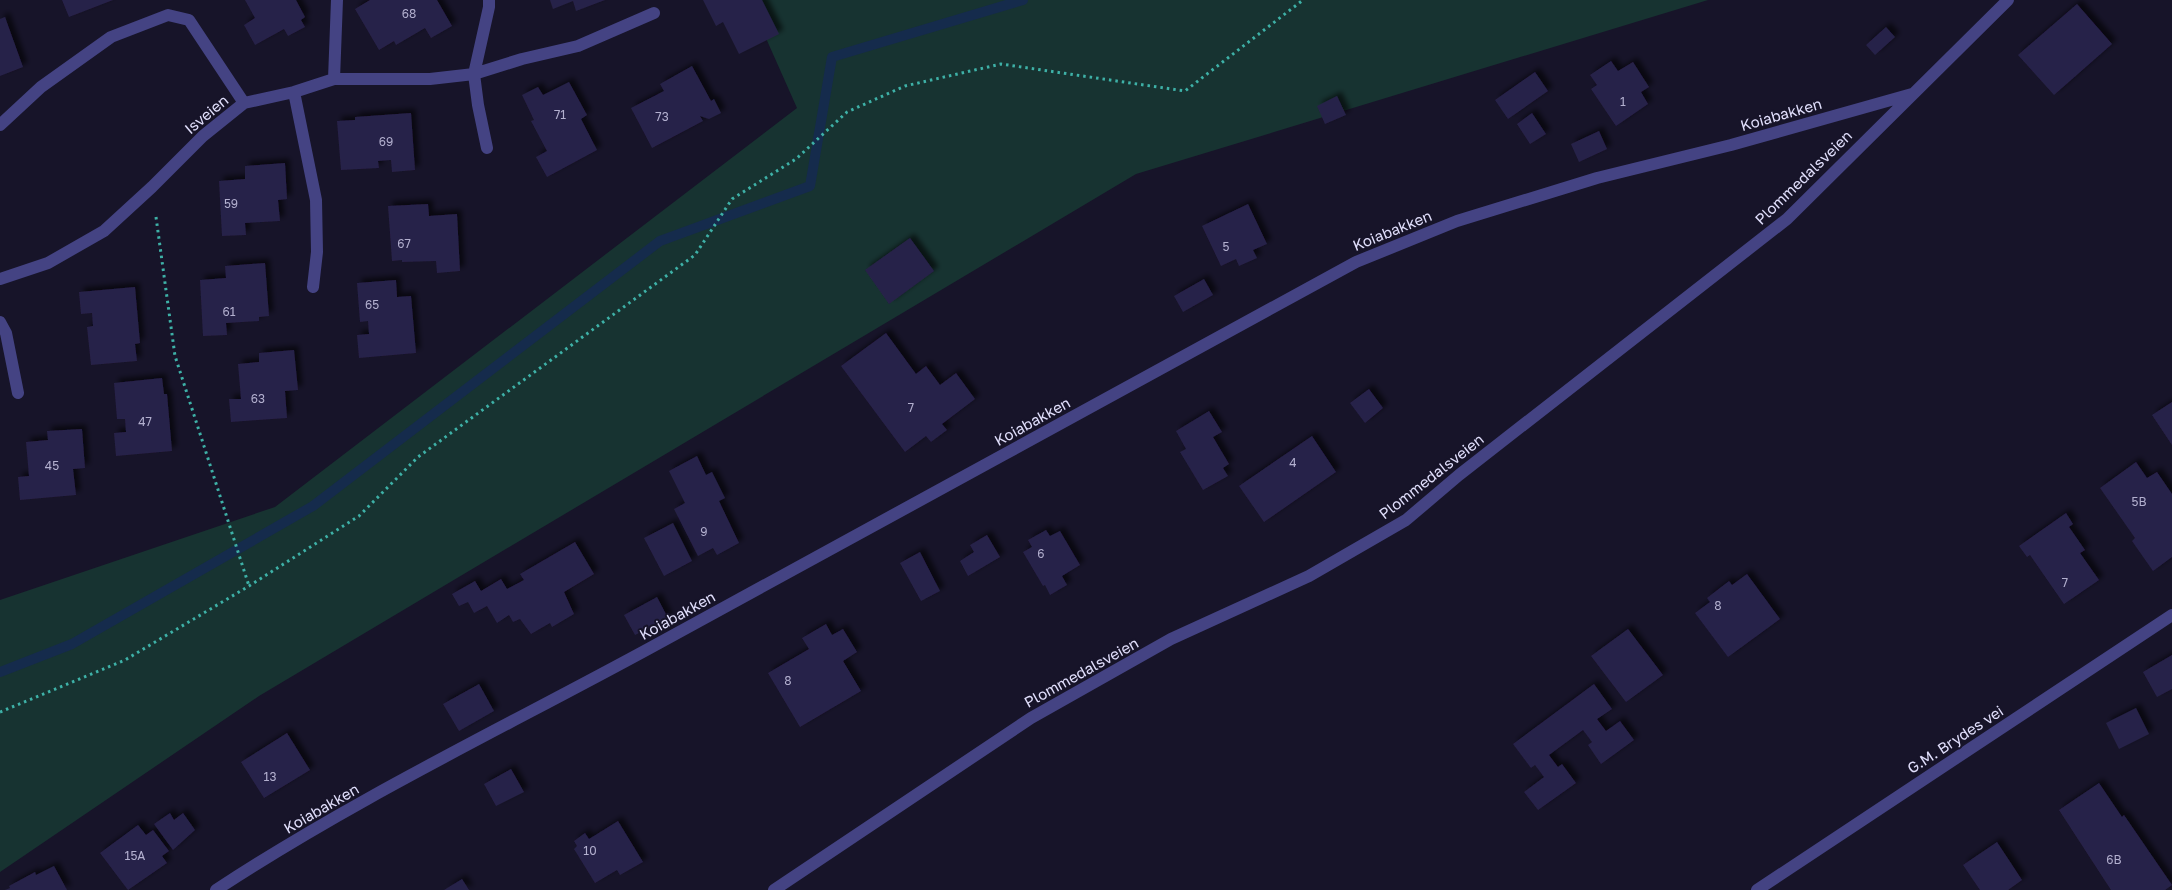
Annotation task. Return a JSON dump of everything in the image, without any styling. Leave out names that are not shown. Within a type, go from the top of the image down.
[{"type":"street","points":[[334,79],[336,0]]},
{"type":"street","points":[[487,148],[478,106],[474,74],[489,6],[488,0]]},
{"type":"street","name":"Plommedalsveien","points":[[774,890],[1031,718],[1171,639],[1309,576],[1406,520],[1459,475],[1787,219],[2008,0]]},
{"type":"street","name":"Isveien","points":[[0,279],[48,263],[104,230],[152,187],[203,136],[244,103],[294,92],[334,79],[430,79],[474,74],[522,59],[578,46],[654,13]]},
{"type":"street","points":[[0,125],[41,87],[112,37],[168,15],[189,20],[244,103]]},
{"type":"street","points":[[294,92],[316,200],[317,252],[313,287]]},
{"type":"street","name":"Koiabakken","points":[[216,890],[256,864],[405,779],[656,645],[1356,262],[1457,222],[1597,178],[1730,145],[1912,94]]},
{"type":"street","points":[[0,322],[6,334],[18,393]]},
{"type":"street","name":"G.M. Brydes vei","points":[[1757,890],[2172,615]]},
{"type":"path","points":[[0,712],[125,660],[249,586],[359,516],[418,457],[695,255],[732,199],[796,160],[847,112],[905,86],[1002,64],[1185,91],[1303,0]]},
{"type":"path","points":[[152,187],[175,356],[249,586]]},
{"type":"green space","points":[[749,0],[1708,0],[1136,174],[259,696],[0,872],[0,600],[275,507],[797,108]]},
{"type":"building","points":[[62,0],[113,0],[69,17]]},
{"type":"building","points":[[245,0],[296,0],[305,17],[301,20],[305,27],[288,36],[284,29],[255,45],[244,25],[255,18]]},
{"type":"building","points":[[370,0],[437,0],[452,26],[431,38],[425,28],[396,45],[394,41],[379,50],[355,9]]},
{"type":"building","points":[[550,0],[605,0],[576,11],[573,1],[553,9]]},
{"type":"building","points":[[703,0],[762,0],[779,34],[739,54],[723,22],[716,26]]},
{"type":"building","points":[[2077,4],[2112,44],[2054,95],[2018,55]]},
{"type":"building","points":[[5,17],[23,67],[0,76],[0,19]]},
{"type":"building","points":[[1886,27],[1895,37],[1875,55],[1866,45]]},
{"type":"building","points":[[1611,61],[1618,71],[1633,62],[1649,87],[1641,92],[1648,104],[1616,126],[1591,89],[1597,85],[1590,75]]},
{"type":"building","points":[[692,66],[711,101],[714,99],[721,113],[709,119],[700,116],[703,121],[652,148],[631,108],[664,91],[660,84]]},
{"type":"building","points":[[1535,72],[1548,91],[1508,119],[1495,100]]},
{"type":"building","points":[[569,82],[587,115],[581,119],[597,150],[547,177],[536,157],[547,151],[531,121],[534,120],[522,95],[538,87],[543,95]]},
{"type":"building","points":[[1337,96],[1346,115],[1325,124],[1317,106]]},
{"type":"building","points":[[411,113],[415,170],[392,172],[391,160],[378,161],[379,168],[341,170],[337,121],[355,120],[355,117]]},
{"type":"building","points":[[1532,113],[1546,134],[1530,144],[1517,124]]},
{"type":"building","points":[[1599,131],[1607,149],[1579,162],[1571,144]]},
{"type":"building","points":[[285,163],[287,199],[278,200],[280,221],[245,223],[246,235],[222,236],[219,181],[245,179],[245,166]]},
{"type":"building","points":[[428,204],[429,216],[457,214],[460,271],[437,273],[436,261],[392,261],[388,206]]},
{"type":"building","points":[[1248,204],[1267,244],[1253,250],[1257,258],[1239,266],[1236,259],[1221,266],[1202,226]]},
{"type":"building","points":[[910,238],[934,271],[889,304],[865,270]]},
{"type":"building","points":[[265,263],[269,316],[259,317],[259,321],[226,323],[227,335],[203,336],[200,280],[226,278],[225,266]]},
{"type":"building","points":[[1204,279],[1213,295],[1183,312],[1174,296]]},
{"type":"building","points":[[396,280],[397,297],[411,296],[416,353],[359,358],[357,335],[369,334],[368,321],[360,322],[357,283]]},
{"type":"building","points":[[135,287],[140,343],[135,344],[137,361],[91,365],[87,327],[93,326],[92,313],[81,314],[79,292]]},
{"type":"building","points":[[886,333],[916,374],[926,366],[940,385],[956,373],[975,399],[942,424],[947,430],[931,442],[926,436],[905,452],[841,366]]},
{"type":"building","points":[[294,350],[298,390],[285,391],[287,418],[231,422],[229,399],[241,399],[238,364],[259,362],[259,353]]},
{"type":"building","points":[[162,378],[164,394],[167,394],[172,451],[116,456],[114,433],[126,432],[125,419],[117,419],[114,383]]},
{"type":"building","points":[[1369,389],[1383,408],[1365,423],[1350,403]]},
{"type":"building","points":[[2172,402],[2172,445],[2152,415]]},
{"type":"building","points":[[1209,411],[1222,432],[1213,437],[1229,464],[1223,468],[1228,476],[1203,490],[1180,452],[1186,449],[1176,431]]},
{"type":"building","points":[[82,429],[85,468],[73,469],[76,495],[20,500],[18,477],[29,476],[26,442],[48,440],[47,431]]},
{"type":"building","points":[[1312,436],[1336,472],[1264,522],[1239,486]]},
{"type":"building","points":[[697,456],[706,475],[712,472],[725,498],[719,501],[739,543],[717,555],[713,548],[698,556],[674,509],[685,503],[669,471]]},
{"type":"building","points":[[2136,462],[2147,478],[2157,472],[2172,494],[2172,557],[2153,571],[2132,541],[2135,538],[2100,488]]},
{"type":"building","points":[[2066,513],[2073,524],[2069,527],[2085,550],[2080,553],[2099,580],[2064,604],[2030,555],[2027,557],[2019,546]]},
{"type":"building","points":[[673,523],[692,561],[664,576],[644,538]]},
{"type":"building","points":[[1046,530],[1050,536],[1060,531],[1080,565],[1062,576],[1067,585],[1050,595],[1023,552],[1032,547],[1028,540]]},
{"type":"building","points":[[987,535],[1000,557],[968,576],[960,561],[974,552],[970,545]]},
{"type":"building","points":[[575,542],[594,574],[564,592],[574,614],[552,627],[550,623],[531,634],[520,619],[513,622],[509,615],[497,623],[487,606],[474,613],[468,602],[459,606],[452,594],[475,581],[481,591],[501,579],[507,589],[524,580],[520,574]]},
{"type":"building","points":[[920,552],[940,591],[921,601],[900,563]]},
{"type":"building","points":[[1747,574],[1780,619],[1728,657],[1695,613],[1710,602],[1707,598],[1729,581],[1732,585]]},
{"type":"building","points":[[657,597],[668,618],[635,635],[624,615]]},
{"type":"building","points":[[826,624],[832,635],[843,629],[857,652],[843,661],[861,691],[800,727],[768,673],[809,649],[802,638]]},
{"type":"building","points":[[1628,629],[1663,675],[1626,702],[1591,656]]},
{"type":"building","points":[[2172,655],[2172,689],[2157,697],[2143,672]]},
{"type":"building","points":[[479,684],[494,711],[459,731],[443,704]]},
{"type":"building","points":[[1594,684],[1612,709],[1597,719],[1606,731],[1620,721],[1634,740],[1601,764],[1588,745],[1592,742],[1583,730],[1549,755],[1558,767],[1562,764],[1576,783],[1538,810],[1524,792],[1544,777],[1535,765],[1531,768],[1513,744]]},
{"type":"building","points":[[2136,708],[2149,734],[2119,749],[2106,723]]},
{"type":"building","points":[[287,733],[310,770],[264,798],[241,762]]},
{"type":"building","points":[[511,769],[524,792],[496,806],[484,784]]},
{"type":"building","points":[[2099,783],[2122,817],[2124,815],[2172,885],[2165,890],[2111,890],[2059,810]]},
{"type":"building","points":[[170,813],[174,820],[183,813],[195,830],[173,850],[154,824]]},
{"type":"building","points":[[618,821],[643,862],[620,875],[617,870],[595,883],[574,849],[577,846],[574,841],[585,833],[589,839]]},
{"type":"building","points":[[138,825],[146,835],[153,830],[169,851],[162,856],[167,863],[128,890],[100,853]]},
{"type":"building","points":[[1997,842],[2022,880],[2008,890],[1980,890],[1963,865]]},
{"type":"building","points":[[54,866],[67,890],[5,890],[35,872],[36,875]]},
{"type":"building","points":[[462,879],[469,890],[444,890]]},
{"type":"waterway","points":[[0,672],[72,644],[313,506],[660,241],[810,186],[832,57],[1023,0]]}]
